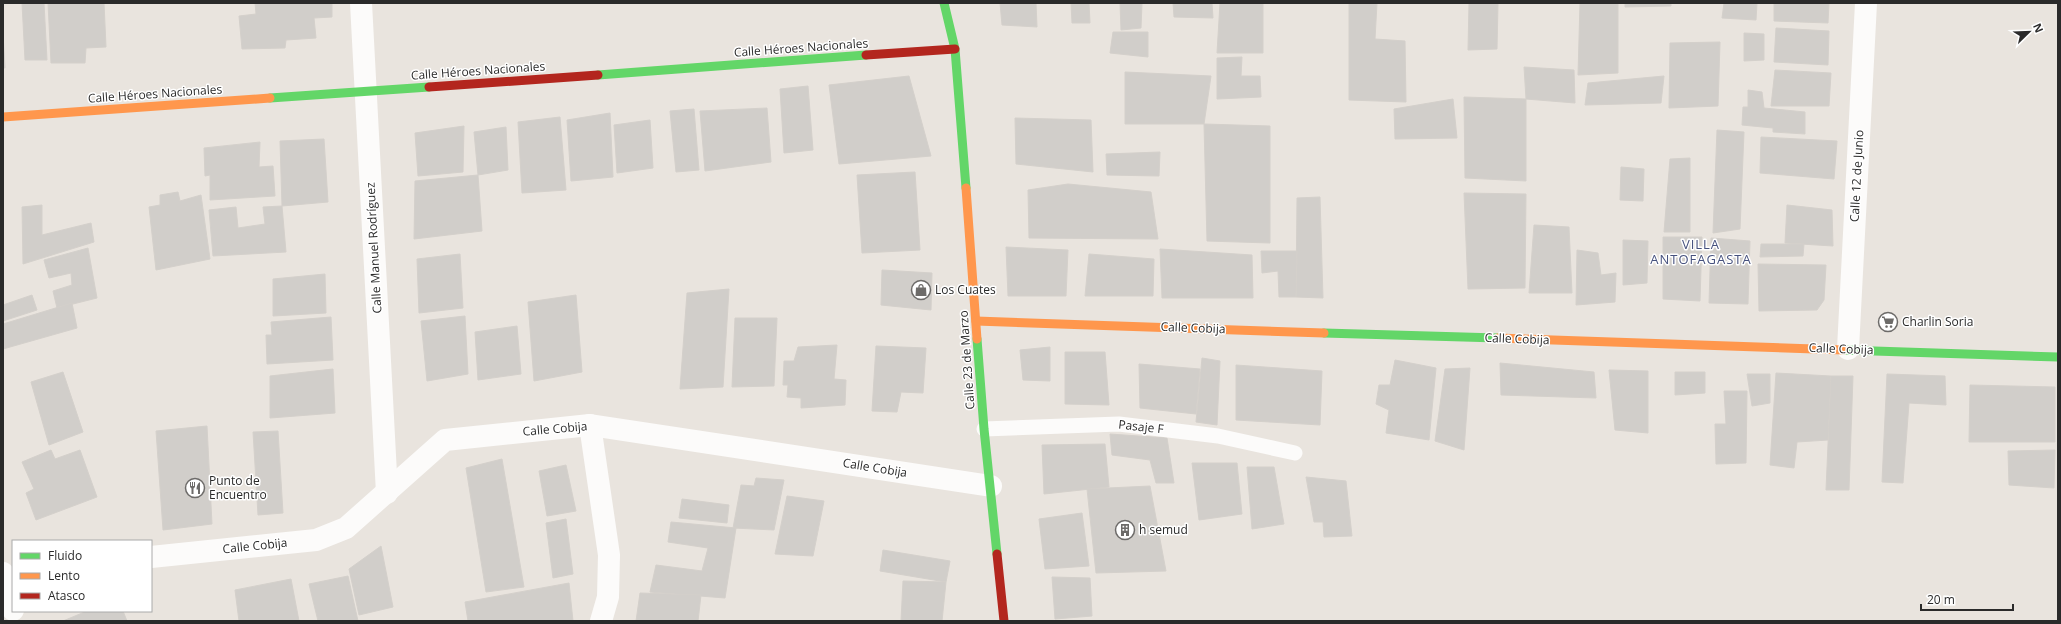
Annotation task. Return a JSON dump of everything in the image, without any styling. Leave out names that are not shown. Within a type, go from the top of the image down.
[{"type":"street","name":"Calle Manuel Rodríguez","points":[[361,3],[387,493]]},
{"type":"street","name":"Calle 23 de Marzo","points":[[944,3],[955,49],[984,429],[1004,621]]},
{"type":"street","name":"Calle 12 de Junio","points":[[1848,349],[1866,3]]},
{"type":"street","name":"Calle Héroes Nacionales","points":[[3,117],[955,49]]},
{"type":"street","name":"Calle Cobija","points":[[976,321],[2058,357]]},
{"type":"street","name":"Calle Cobija","points":[[152,557],[316,540],[346,528],[445,440],[590,425],[991,486]]},
{"type":"street","points":[[590,425],[609,555],[608,596],[601,621]]},
{"type":"street","points":[[3,573],[12,607]]},
{"type":"lane","name":"Pasaje F","points":[[984,429],[1119,424],[1218,436],[1295,453]]},
{"type":"building","points":[[22,3],[44,3],[47,60],[25,60]]},
{"type":"building","points":[[48,3],[104,3],[106,47],[86,48],[85,63],[51,63]]},
{"type":"building","points":[[255,3],[332,3],[332,17],[314,18],[316,38],[286,40],[285,48],[242,49],[239,16],[256,14]]},
{"type":"building","points":[[1000,3],[1036,3],[1037,27],[1002,25]]},
{"type":"building","points":[[1071,3],[1089,3],[1090,23],[1072,23]]},
{"type":"building","points":[[1120,3],[1142,3],[1141,28],[1121,30]]},
{"type":"building","points":[[1173,3],[1212,3],[1213,18],[1174,17]]},
{"type":"building","points":[[1220,3],[1263,3],[1263,53],[1217,53]]},
{"type":"building","points":[[1349,3],[1377,3],[1375,39],[1405,41],[1406,102],[1349,100]]},
{"type":"building","points":[[1469,3],[1498,3],[1497,49],[1468,50]]},
{"type":"building","points":[[1580,3],[1618,3],[1618,73],[1578,75]]},
{"type":"building","points":[[1625,3],[1671,3],[1671,6],[1625,7]]},
{"type":"building","points":[[1724,3],[1757,3],[1756,20],[1722,18]]},
{"type":"building","points":[[1774,3],[1829,3],[1828,23],[1774,21]]},
{"type":"building","points":[[1776,28],[1829,31],[1828,65],[1774,62]]},
{"type":"building","points":[[1113,32],[1148,32],[1148,57],[1110,53]]},
{"type":"building","points":[[1744,33],[1764,34],[1764,60],[1744,61]]},
{"type":"building","points":[[3,34],[5,68],[3,68]]},
{"type":"building","points":[[1720,42],[1718,106],[1669,108],[1670,43]]},
{"type":"building","points":[[1242,57],[1241,76],[1260,76],[1261,97],[1217,99],[1217,58]]},
{"type":"building","points":[[1524,67],[1574,70],[1575,103],[1526,99]]},
{"type":"building","points":[[1775,70],[1831,73],[1829,106],[1771,106]]},
{"type":"building","points":[[1125,72],[1211,76],[1204,124],[1125,124]]},
{"type":"building","points":[[909,76],[931,156],[839,164],[829,85]]},
{"type":"building","points":[[1664,76],[1661,103],[1585,105],[1588,83]]},
{"type":"building","points":[[808,86],[813,150],[784,153],[780,89]]},
{"type":"building","points":[[1748,90],[1762,92],[1764,108],[1805,112],[1805,134],[1773,132],[1773,128],[1742,125],[1743,107],[1748,107]]},
{"type":"building","points":[[1464,97],[1526,99],[1526,181],[1465,178]]},
{"type":"building","points":[[1453,99],[1457,138],[1395,139],[1394,109]]},
{"type":"building","points":[[767,108],[771,162],[705,171],[700,111]]},
{"type":"building","points":[[694,109],[699,170],[676,172],[670,111]]},
{"type":"building","points":[[610,113],[613,177],[571,181],[567,120]]},
{"type":"building","points":[[560,117],[566,190],[522,193],[518,122]]},
{"type":"building","points":[[1015,118],[1091,120],[1093,172],[1016,164]]},
{"type":"building","points":[[650,120],[653,168],[617,173],[614,125]]},
{"type":"building","points":[[1204,124],[1270,126],[1270,243],[1207,241]]},
{"type":"building","points":[[464,126],[463,172],[418,176],[415,133]]},
{"type":"building","points":[[506,127],[508,170],[478,175],[474,132]]},
{"type":"building","points":[[1717,130],[1744,132],[1740,229],[1713,233]]},
{"type":"building","points":[[1761,137],[1837,141],[1834,179],[1760,173]]},
{"type":"building","points":[[324,139],[328,202],[282,206],[280,141]]},
{"type":"building","points":[[260,142],[259,167],[273,166],[275,196],[210,200],[210,175],[205,176],[204,148]]},
{"type":"building","points":[[1160,152],[1159,176],[1107,175],[1106,154]]},
{"type":"building","points":[[1690,158],[1690,232],[1664,232],[1670,159]]},
{"type":"building","points":[[1621,167],[1644,169],[1643,201],[1620,200]]},
{"type":"building","points":[[915,172],[920,250],[862,253],[857,175]]},
{"type":"building","points":[[478,175],[482,231],[414,239],[415,181]]},
{"type":"building","points":[[1068,184],[1151,192],[1158,239],[1029,238],[1028,190]]},
{"type":"building","points":[[178,192],[180,201],[201,195],[210,259],[156,270],[149,207],[160,205],[160,195]]},
{"type":"building","points":[[1464,193],[1526,194],[1525,288],[1468,289]]},
{"type":"building","points":[[1320,197],[1323,298],[1296,297],[1297,198]]},
{"type":"building","points":[[42,205],[42,235],[91,223],[94,242],[23,264],[22,207]]},
{"type":"building","points":[[1787,205],[1832,210],[1833,246],[1785,243]]},
{"type":"building","points":[[282,206],[286,252],[213,256],[209,210],[236,207],[238,228],[265,224],[263,207]]},
{"type":"building","points":[[1534,225],[1569,227],[1572,293],[1529,293]]},
{"type":"building","points":[[1663,237],[1702,237],[1700,301],[1663,299]]},
{"type":"building","points":[[1711,238],[1750,241],[1748,304],[1709,303]]},
{"type":"building","points":[[1623,240],[1648,241],[1647,283],[1623,285]]},
{"type":"building","points":[[1761,244],[1804,244],[1803,256],[1760,257]]},
{"type":"building","points":[[1006,247],[1068,250],[1066,296],[1008,296]]},
{"type":"building","points":[[88,248],[97,298],[57,308],[53,291],[72,285],[71,273],[49,278],[44,260]]},
{"type":"building","points":[[1160,249],[1252,255],[1253,298],[1162,298]]},
{"type":"building","points":[[1577,250],[1598,253],[1601,275],[1616,273],[1615,302],[1576,305]]},
{"type":"building","points":[[1261,251],[1297,251],[1296,297],[1279,297],[1278,271],[1262,273]]},
{"type":"building","points":[[460,254],[463,308],[419,313],[417,259]]},
{"type":"building","points":[[1089,254],[1154,259],[1153,296],[1085,296]]},
{"type":"building","points":[[1758,264],[1826,265],[1824,300],[1817,310],[1759,311]]},
{"type":"building","points":[[882,270],[932,273],[931,310],[881,305]]},
{"type":"building","points":[[325,274],[326,313],[273,316],[273,279]]},
{"type":"building","points":[[729,289],[723,387],[680,389],[687,293]]},
{"type":"building","points":[[32,295],[37,310],[3,321],[3,305]]},
{"type":"building","points":[[576,295],[582,372],[534,381],[528,302]]},
{"type":"building","points":[[72,303],[77,328],[3,349],[3,324]]},
{"type":"building","points":[[465,316],[468,374],[427,381],[421,321]]},
{"type":"building","points":[[331,317],[333,360],[267,364],[266,335],[272,335],[271,322]]},
{"type":"building","points":[[735,318],[777,318],[774,386],[732,387]]},
{"type":"building","points":[[517,326],[521,374],[478,380],[475,332]]},
{"type":"building","points":[[837,345],[834,379],[846,380],[845,405],[801,408],[801,398],[787,397],[788,385],[783,385],[784,361],[794,361],[798,347]]},
{"type":"building","points":[[876,346],[926,348],[923,393],[901,392],[897,412],[872,411]]},
{"type":"building","points":[[1050,347],[1050,381],[1023,380],[1020,350]]},
{"type":"building","points":[[1065,352],[1105,352],[1109,405],[1065,404]]},
{"type":"building","points":[[1202,358],[1220,361],[1217,425],[1196,422]]},
{"type":"building","points":[[1395,360],[1436,368],[1429,440],[1386,433],[1389,410],[1376,404],[1379,385],[1390,385]]},
{"type":"building","points":[[1500,363],[1594,372],[1596,398],[1501,395]]},
{"type":"building","points":[[1139,364],[1200,369],[1196,414],[1140,408]]},
{"type":"building","points":[[1236,365],[1322,371],[1320,425],[1236,420]]},
{"type":"building","points":[[1470,368],[1464,450],[1435,441],[1445,369]]},
{"type":"building","points":[[333,369],[335,413],[270,418],[270,376]]},
{"type":"building","points":[[1609,370],[1648,371],[1648,433],[1615,430]]},
{"type":"building","points":[[63,372],[83,432],[49,445],[31,382]]},
{"type":"building","points":[[1675,372],[1705,372],[1705,393],[1675,395]]},
{"type":"building","points":[[1776,373],[1831,376],[1828,440],[1797,442],[1794,468],[1770,465]]},
{"type":"building","points":[[1747,374],[1770,374],[1770,403],[1752,406]]},
{"type":"building","points":[[1887,374],[1945,376],[1946,405],[1909,403],[1903,483],[1882,482]]},
{"type":"building","points":[[1831,376],[1853,376],[1849,490],[1826,490]]},
{"type":"building","points":[[1970,385],[2055,387],[2055,442],[1969,442]]},
{"type":"building","points":[[1724,391],[1747,391],[1746,463],[1716,464],[1715,424],[1726,424]]},
{"type":"building","points":[[207,426],[212,524],[163,530],[156,431]]},
{"type":"building","points":[[278,431],[283,513],[258,515],[253,432]]},
{"type":"building","points":[[1110,434],[1167,438],[1174,483],[1156,483],[1150,460],[1112,455]]},
{"type":"building","points":[[1105,444],[1109,487],[1044,494],[1042,445]]},
{"type":"building","points":[[51,450],[55,459],[80,450],[97,497],[36,520],[26,493],[34,489],[22,462]]},
{"type":"building","points":[[2055,450],[2054,488],[2009,485],[2008,451]]},
{"type":"building","points":[[502,459],[524,587],[486,592],[466,468]]},
{"type":"building","points":[[1192,463],[1237,463],[1242,514],[1199,520]]},
{"type":"building","points":[[566,465],[576,511],[547,516],[539,471]]},
{"type":"building","points":[[1247,467],[1274,467],[1284,524],[1252,529]]},
{"type":"building","points":[[1306,477],[1346,481],[1352,536],[1324,537],[1323,522],[1314,522]]},
{"type":"building","points":[[756,478],[784,480],[774,530],[733,528],[741,485],[754,486]]},
{"type":"building","name":"h semud","points":[[1150,486],[1166,571],[1096,573],[1087,489]]},
{"type":"building","points":[[787,496],[824,501],[813,556],[775,554]]},
{"type":"building","points":[[682,499],[729,505],[727,523],[679,518]]},
{"type":"building","points":[[1082,513],[1089,566],[1045,569],[1039,519]]},
{"type":"building","points":[[566,519],[573,574],[553,578],[546,523]]},
{"type":"building","points":[[671,522],[736,528],[725,598],[650,592],[656,565],[702,571],[708,548],[668,542]]},
{"type":"building","points":[[381,546],[393,607],[359,615],[349,569]]},
{"type":"building","points":[[883,550],[950,561],[946,582],[880,571]]},
{"type":"building","points":[[348,576],[358,621],[318,621],[309,584]]},
{"type":"building","points":[[1052,577],[1090,578],[1092,616],[1055,619]]},
{"type":"building","points":[[291,579],[299,621],[239,621],[235,590]]},
{"type":"building","points":[[903,581],[946,582],[942,621],[901,621]]},
{"type":"building","points":[[569,583],[573,621],[468,621],[465,602]]},
{"type":"building","points":[[640,593],[701,595],[698,621],[636,621]]},
{"type":"building","points":[[85,612],[123,612],[127,621],[63,621]]},
{"type":"traffic: fast","points":[[944,3],[955,49],[966,188]]},
{"type":"traffic: fast","points":[[598,75],[866,55]]},
{"type":"traffic: fast","points":[[270,98],[429,87]]},
{"type":"traffic: fast","points":[[1324,333],[1498,338]]},
{"type":"traffic: fast","points":[[977,339],[984,429],[997,554]]},
{"type":"traffic: fast","points":[[1844,350],[2058,357]]},
{"type":"traffic: slow","points":[[3,117],[270,98]]},
{"type":"traffic: slow","points":[[966,188],[977,339]]},
{"type":"traffic: slow","points":[[976,321],[1324,333]]},
{"type":"traffic: slow","points":[[1498,338],[1844,350]]},
{"type":"traffic: jam","points":[[866,55],[955,49]]},
{"type":"traffic: jam","points":[[429,87],[598,75]]},
{"type":"traffic: jam","points":[[997,554],[1004,621]]},
{"type":"place","name":"Los Cuates","points":[[921,290]]},
{"type":"place","name":"Charlin Soria","points":[[1888,322]]},
{"type":"place","name":"Punto de Encuentro","points":[[195,488]]},
{"type":"place","name":"h semud","points":[[1125,530]]},
{"type":"district","name":"VILLA ANTOFAGASTA","points":[[1701,252]]}]
